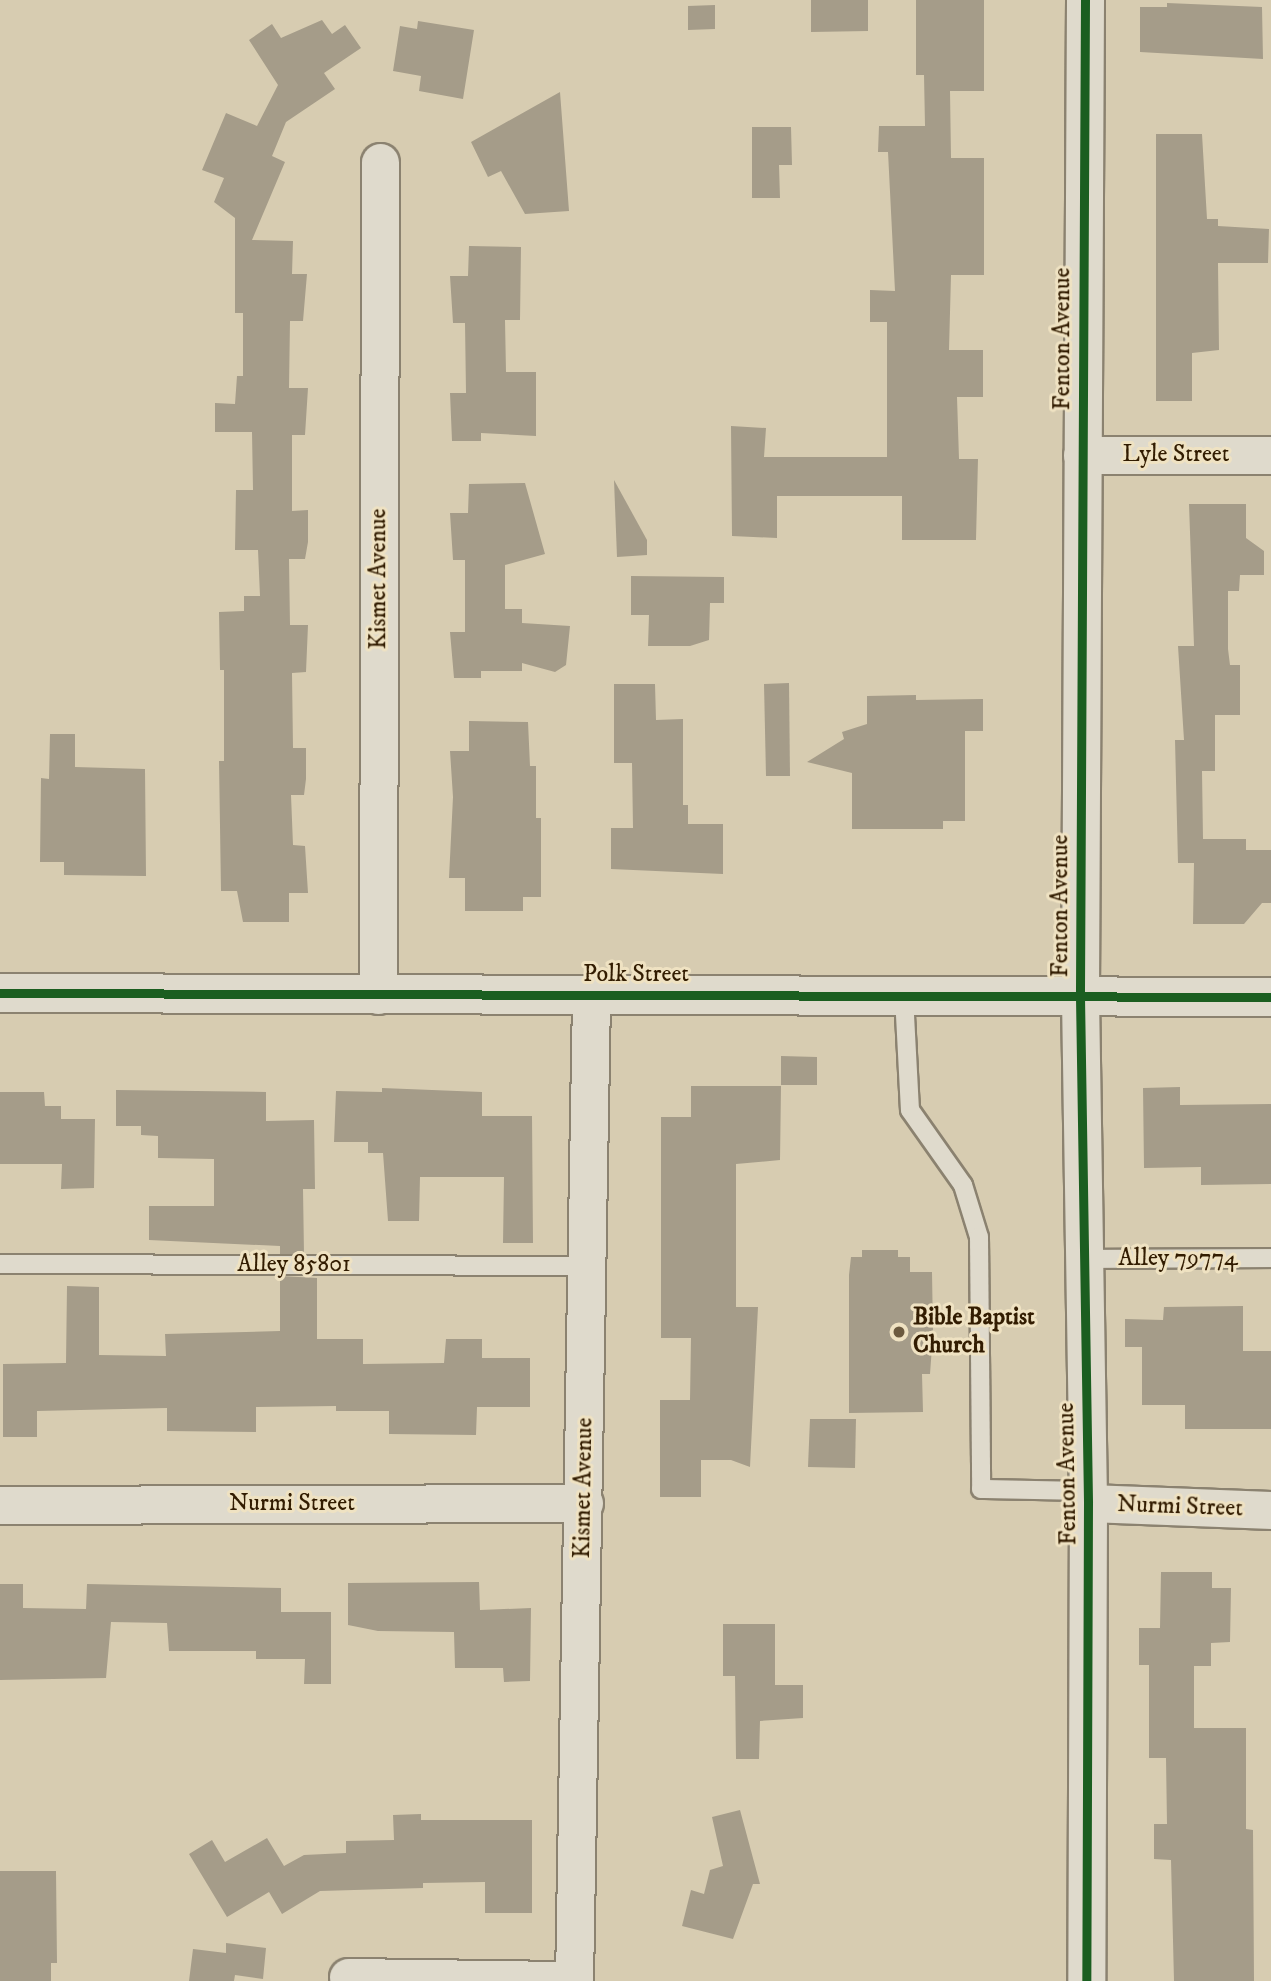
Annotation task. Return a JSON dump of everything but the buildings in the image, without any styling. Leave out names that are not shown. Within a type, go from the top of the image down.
[{"type":"street","name":"Fenton Avenue","points":[[1085,0],[1080,997],[1088,1497],[1086,1981]]},
{"type":"street","name":"Kismet Avenue","points":[[378,995],[380,162]]},
{"type":"street","name":"Lyle Street","points":[[1082,455],[1271,455]]},
{"type":"street","name":"Polk Street","points":[[0,993],[1271,997]]},
{"type":"street","name":"Kismet Avenue","points":[[574,1981],[591,994]]},
{"type":"street","name":"Nurmi Street","points":[[1088,1497],[1271,1510]]},
{"type":"street","name":"Nurmi Street","points":[[0,1505],[584,1503]]},
{"type":"street","points":[[348,1977],[574,1981]]},
{"type":"lane","points":[[904,996],[910,1110],[963,1185],[978,1237],[981,1489],[1088,1497]]},
{"type":"lane","name":"Alley 79774","points":[[1084,1259],[1271,1258]]},
{"type":"lane","name":"Alley 85801","points":[[0,1265],[588,1266]]},
{"type":"cycle path","points":[[1085,0],[1080,997],[1088,1503],[1086,1981]]},
{"type":"cycle path","points":[[0,993],[1271,997]]},
{"type":"place","name":"Bible Baptist Church","points":[[899,1332]]}]
